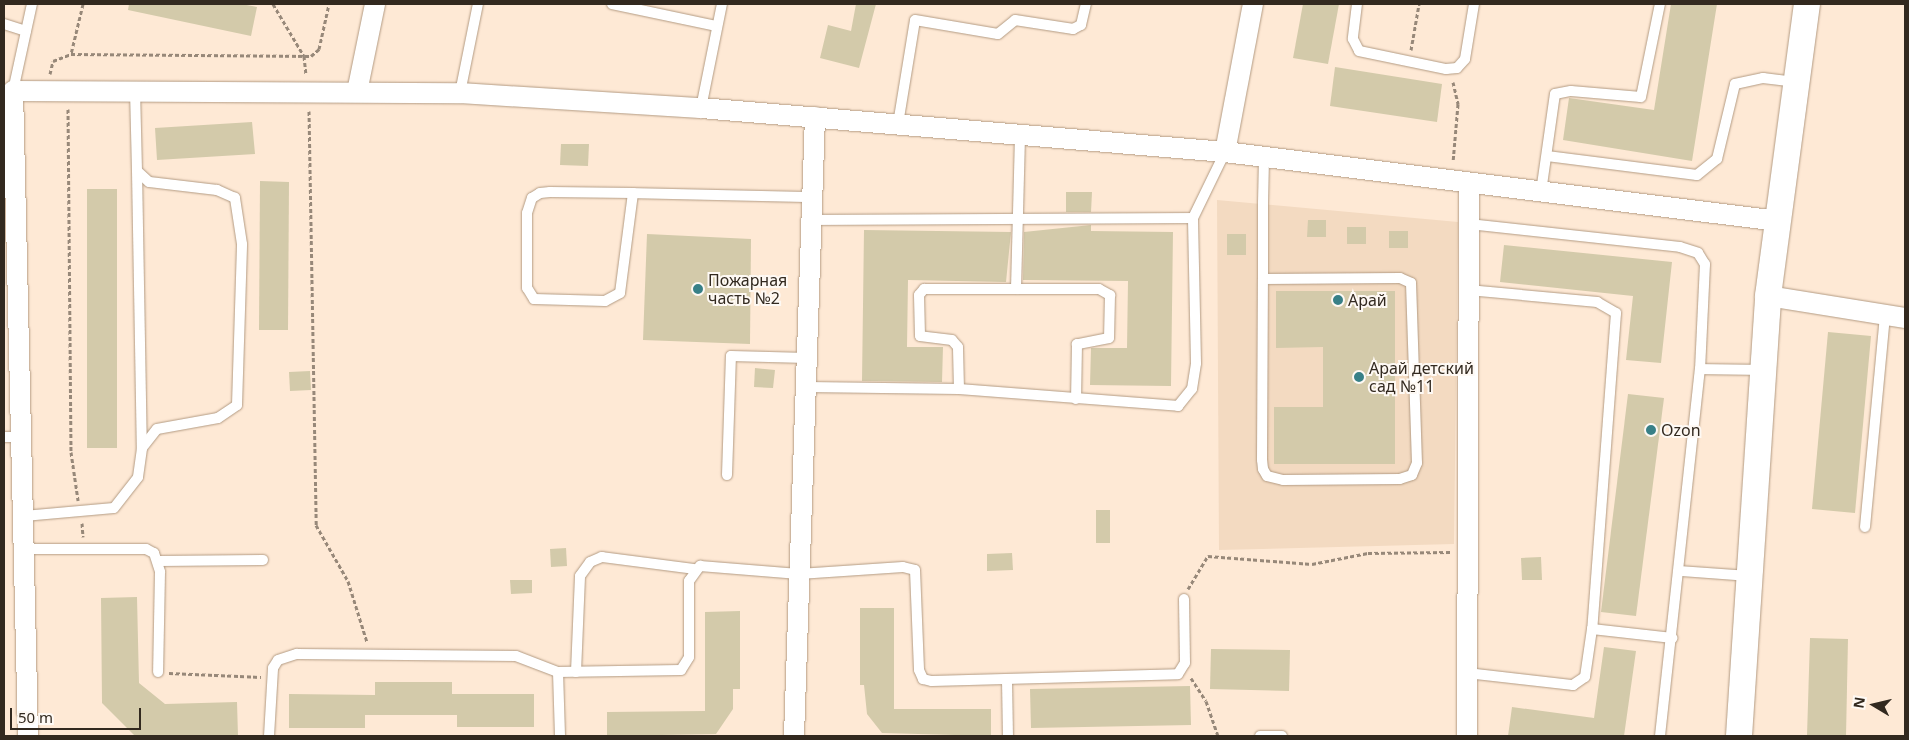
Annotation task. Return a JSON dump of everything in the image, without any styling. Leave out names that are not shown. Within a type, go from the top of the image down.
[{"type":"street","points":[[357,92],[375,4]]},
{"type":"street","points":[[1225,152],[1253,4]]},
{"type":"street","points":[[1738,736],[1761,370],[1768,296],[1795,82],[1807,4]]},
{"type":"street","points":[[28,736],[24,516],[13,437],[9,91],[460,93],[701,108],[1225,152],[1778,221]]},
{"type":"street","points":[[794,736],[807,387],[814,117]]},
{"type":"street","points":[[1463,183],[1469,224],[1466,736]]},
{"type":"street","points":[[1768,296],[1905,318]]},
{"type":"lane","points":[[9,91],[32,4]]},
{"type":"lane","points":[[460,93],[478,4]]},
{"type":"lane","points":[[612,4],[716,26]]},
{"type":"lane","points":[[701,108],[716,26],[722,4]]},
{"type":"lane","points":[[898,124],[915,20],[998,34],[1015,20],[1073,29],[1081,25],[1086,4]]},
{"type":"lane","points":[[1357,4],[1355,46],[1364,54],[1452,69],[1465,59],[1474,4]]},
{"type":"lane","points":[[1541,192],[1550,124],[1559,90],[1631,100],[1644,93],[1660,4]]},
{"type":"lane","points":[[4,24],[26,31]]},
{"type":"lane","points":[[1547,156],[1697,175],[1717,159],[1735,84],[1763,78],[1795,82]]},
{"type":"lane","points":[[24,516],[114,508],[138,477],[142,448],[135,92]]},
{"type":"lane","points":[[1016,289],[1020,134]]},
{"type":"lane","points":[[807,387],[959,389],[1178,406],[1192,389],[1193,218],[1225,152]]},
{"type":"lane","points":[[1263,280],[1400,278],[1411,283],[1417,464],[1412,475],[1400,479],[1283,480],[1266,476],[1262,460],[1263,280],[1264,158]]},
{"type":"lane","points":[[138,171],[149,182],[216,190],[235,198],[242,244],[237,405],[218,418],[158,429],[142,448]]},
{"type":"lane","points":[[633,193],[620,294],[605,301],[534,299],[527,288],[527,213],[532,198],[550,192],[633,193],[812,197]]},
{"type":"lane","points":[[811,220],[1018,221],[1193,218]]},
{"type":"lane","points":[[1469,224],[1680,247],[1698,253],[1705,264],[1700,369],[1680,570],[1660,736]]},
{"type":"lane","points":[[959,389],[956,343],[923,338],[918,333],[921,292],[1099,288],[1110,295],[1109,338],[1077,344],[1076,399]]},
{"type":"lane","points":[[1467,672],[1573,685],[1585,677],[1592,629],[1616,313],[1597,302],[1468,290]]},
{"type":"lane","points":[[1865,527],[1885,315]]},
{"type":"lane","points":[[727,475],[731,356],[807,358]]},
{"type":"lane","points":[[1700,369],[1761,370]]},
{"type":"lane","points":[[25,549],[146,549],[159,561],[263,560]]},
{"type":"lane","points":[[576,672],[580,576],[590,562],[602,557],[694,569],[707,566],[799,574],[903,567],[915,570],[923,679],[1007,680],[1173,674],[1184,668],[1184,598]]},
{"type":"lane","points":[[158,672],[159,561]]},
{"type":"lane","points":[[270,736],[271,678],[278,660],[287,656],[516,656],[558,672],[686,667],[690,657],[689,580],[694,569]]},
{"type":"lane","points":[[1680,570],[1748,576]]},
{"type":"lane","points":[[1592,629],[1672,638]]},
{"type":"lane","points":[[558,672],[560,736]]},
{"type":"lane","points":[[1007,680],[1008,736]]},
{"type":"lane","points":[[1260,736],[1282,736]]},
{"type":"path","points":[[71,54],[84,4]]},
{"type":"path","points":[[273,4],[304,56],[309,93],[316,525],[348,581],[369,655]]},
{"type":"path","points":[[46,91],[53,61],[71,54],[304,56],[317,54],[329,4]]},
{"type":"path","points":[[1409,62],[1419,4]]},
{"type":"path","points":[[1452,69],[1458,104],[1452,158],[1463,183]]},
{"type":"path","points":[[68,91],[71,452],[81,512],[84,549]]},
{"type":"path","points":[[1184,598],[1208,556],[1312,564],[1368,553],[1466,552]]},
{"type":"path","points":[[1184,668],[1206,701],[1218,736]]},
{"type":"path","points":[[158,672],[271,678]]},
{"type":"shaded area","name":"Арай","points":[[1217,200],[1458,222],[1454,544],[1219,550]]},
{"type":"building","points":[[129,4],[241,4],[257,7],[251,36],[128,10]]},
{"type":"building","points":[[856,4],[876,4],[859,68],[820,58],[828,25],[851,31]]},
{"type":"building","points":[[1303,4],[1339,4],[1328,64],[1293,58]]},
{"type":"building","points":[[1671,4],[1717,4],[1692,161],[1563,140],[1569,98],[1654,110]]},
{"type":"building","points":[[1335,67],[1442,84],[1437,122],[1330,106]]},
{"type":"building","points":[[252,122],[255,154],[157,160],[155,128]]},
{"type":"building","points":[[561,144],[589,144],[588,166],[560,165]]},
{"type":"building","points":[[260,181],[289,182],[288,330],[259,330]]},
{"type":"building","points":[[87,189],[117,189],[117,448],[87,448]]},
{"type":"building","points":[[1066,192],[1092,192],[1091,212],[1066,212]]},
{"type":"building","points":[[1308,220],[1326,220],[1326,237],[1307,237]]},
{"type":"building","points":[[1091,225],[1091,231],[1173,232],[1171,386],[1090,385],[1091,348],[1127,348],[1128,281],[1023,280],[1024,232]]},
{"type":"building","points":[[1347,227],[1366,227],[1366,244],[1347,244]]},
{"type":"building","points":[[864,230],[1011,232],[1006,282],[908,280],[907,347],[943,347],[942,382],[862,381]]},
{"type":"building","points":[[1389,231],[1408,231],[1408,248],[1389,248]]},
{"type":"building","name":"Пожарная часть №2","points":[[647,234],[751,239],[750,344],[643,340]]},
{"type":"building","points":[[1227,234],[1246,234],[1246,255],[1227,255]]},
{"type":"building","points":[[1504,245],[1672,262],[1661,363],[1626,360],[1633,296],[1500,282]]},
{"type":"building","name":"Арай детский сад №11","points":[[1276,291],[1395,291],[1395,464],[1274,464],[1274,407],[1323,407],[1323,347],[1276,348]]},
{"type":"building","points":[[1828,332],[1871,336],[1855,513],[1812,509]]},
{"type":"building","points":[[755,368],[775,370],[773,388],[754,387]]},
{"type":"building","points":[[310,371],[311,390],[290,391],[289,372]]},
{"type":"building","points":[[1628,394],[1664,398],[1636,616],[1601,612]]},
{"type":"building","points":[[1096,510],[1110,510],[1110,543],[1096,543]]},
{"type":"building","points":[[566,548],[567,566],[551,567],[550,549]]},
{"type":"building","points":[[1012,553],[1013,570],[987,571],[987,554]]},
{"type":"building","points":[[1541,557],[1542,580],[1522,580],[1521,558]]},
{"type":"building","points":[[510,580],[532,580],[532,593],[511,594]]},
{"type":"building","points":[[137,597],[139,683],[165,704],[237,702],[238,736],[135,736],[102,703],[101,598]]},
{"type":"building","points":[[860,608],[894,608],[894,709],[991,709],[991,736],[882,733],[867,714],[864,685],[860,685]]},
{"type":"building","points":[[740,611],[740,689],[733,689],[733,709],[716,734],[607,736],[607,712],[705,711],[705,612]]},
{"type":"building","points":[[1810,638],[1848,639],[1846,736],[1807,736]]},
{"type":"building","points":[[1604,647],[1636,651],[1624,736],[1508,736],[1512,707],[1594,718]]},
{"type":"building","points":[[1211,649],[1290,650],[1289,691],[1210,689]]},
{"type":"building","points":[[375,682],[452,682],[452,694],[534,694],[534,727],[457,727],[457,715],[365,715],[365,728],[289,728],[289,694],[375,695]]},
{"type":"building","points":[[1190,686],[1191,725],[1031,728],[1030,689]]},
{"type":"place","name":"Пожарная часть №2","points":[[698,289]]},
{"type":"place","name":"Арай","points":[[1338,300]]},
{"type":"place","name":"Арай детский сад №11","points":[[1359,377]]},
{"type":"place","name":"Ozon","points":[[1651,430]]}]
